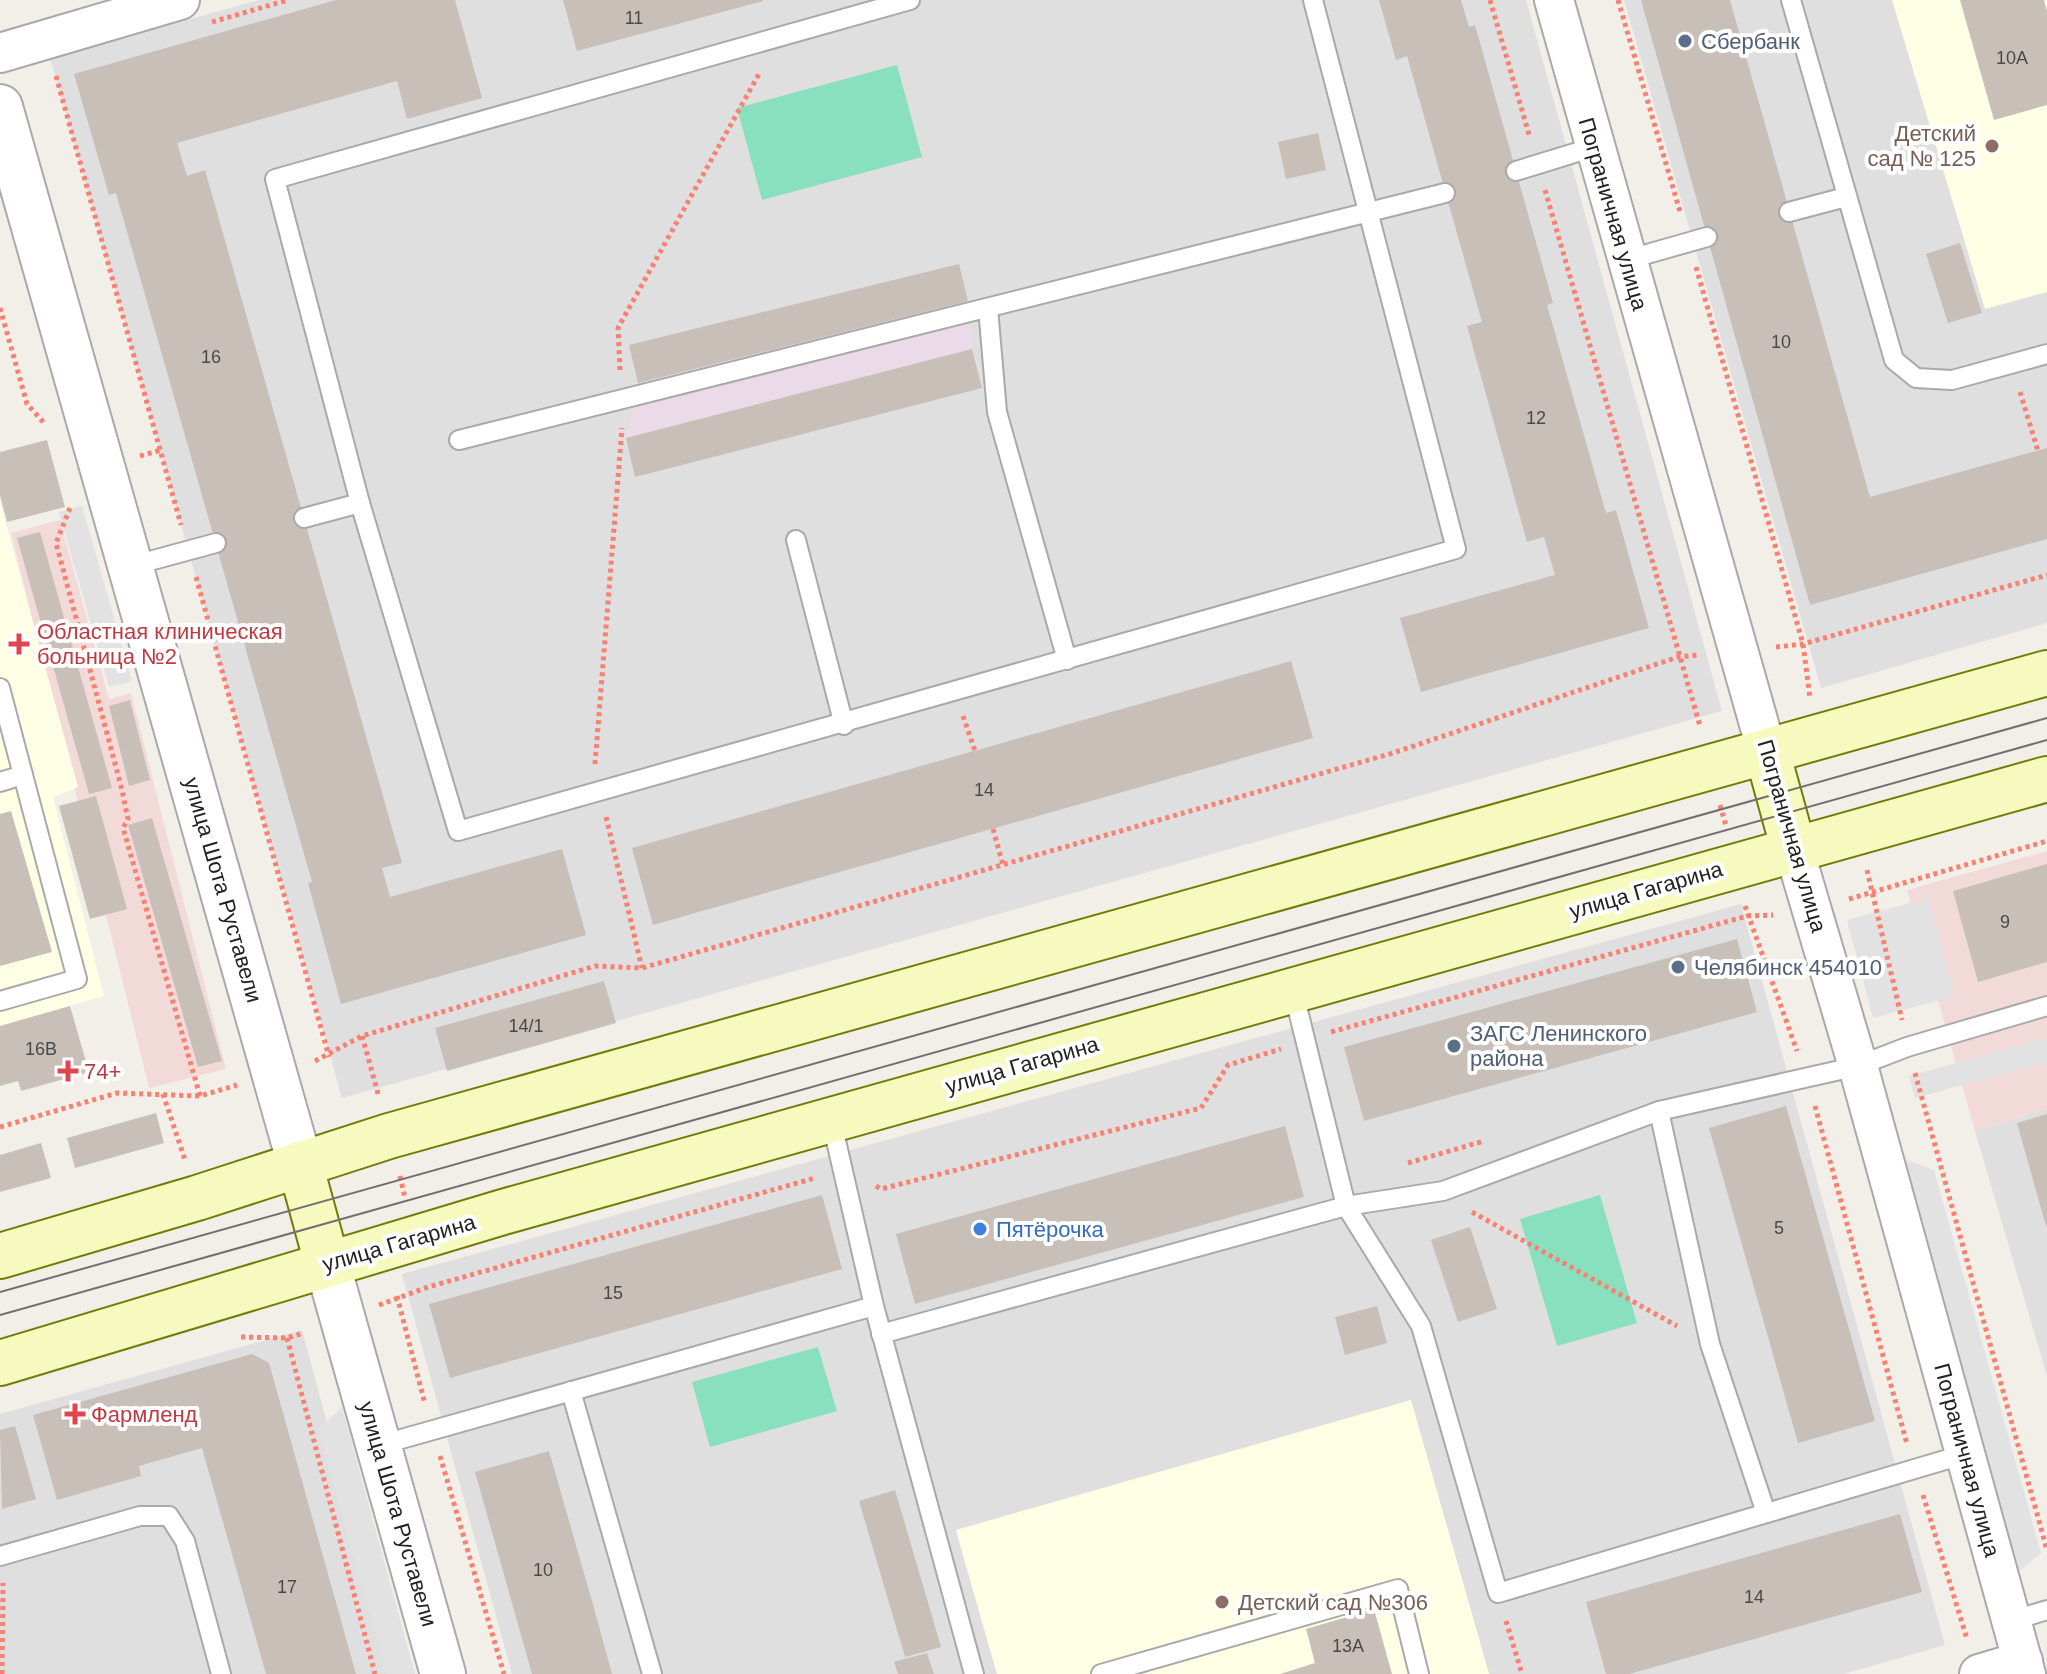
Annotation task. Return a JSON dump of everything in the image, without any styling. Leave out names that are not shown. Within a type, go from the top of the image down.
[{"type":"main road","points":[[0,1256],[389,1136],[2047,673]]},
{"type":"main road","name":"Пограничная улица","points":[[1767,752],[1794,850]]},
{"type":"main road","name":"улица Гагарина","points":[[0,1363],[228,1297],[327,1263],[831,1119],[2047,779]]},
{"type":"main road","name":"улица Шота Руставели","points":[[300,1164],[327,1263]]},
{"type":"street","points":[[0,53],[180,0]]},
{"type":"street","name":"Пограничная улица","points":[[1554,0],[1767,752]]},
{"type":"street","name":"улица Шота Руставели","points":[[0,107],[21,210],[131,566],[300,1164]]},
{"type":"street","name":"Пограничная улица","points":[[1794,850],[1858,1066],[2024,1668]]},
{"type":"street","name":"улица Шота Руставели","points":[[327,1263],[443,1674]]},
{"type":"street","points":[[1979,1674],[2024,1668]]},
{"type":"lane","points":[[910,0],[275,179],[360,503],[458,831],[844,725],[1456,549],[1371,212],[1313,0]]},
{"type":"lane","points":[[1791,0],[1894,360],[1916,378],[1952,380],[2047,354]]},
{"type":"lane","points":[[1516,171],[1594,147]]},
{"type":"lane","points":[[459,440],[1445,193]]},
{"type":"lane","points":[[1789,212],[1846,197]]},
{"type":"lane","points":[[1626,260],[1707,237]]},
{"type":"lane","points":[[988,308],[997,412],[1067,660]]},
{"type":"lane","points":[[304,518],[360,503]]},
{"type":"lane","points":[[796,540],[844,725]]},
{"type":"lane","points":[[131,566],[216,543]]},
{"type":"lane","points":[[0,688],[77,979],[0,1001]]},
{"type":"lane","points":[[0,782],[23,775]]},
{"type":"lane","points":[[1293,989],[1346,1206],[1421,1326],[1498,1593],[1965,1454]]},
{"type":"lane","points":[[881,1334],[1346,1206],[1443,1191],[1659,1111],[1858,1066],[1907,1047],[2047,1006]]},
{"type":"lane","points":[[1659,1111],[1710,1344],[1766,1513]]},
{"type":"lane","points":[[831,1119],[881,1334],[974,1674]]},
{"type":"lane","points":[[380,1445],[874,1306]]},
{"type":"lane","points":[[571,1391],[652,1674]]},
{"type":"lane","points":[[1,1556],[140,1516],[169,1516],[185,1541],[221,1674]]},
{"type":"lane","points":[[1101,1674],[1398,1589],[1419,1674]]},
{"type":"lane","points":[[2011,1621],[2047,1610]]},
{"type":"path","points":[[642,968],[594,758],[621,461],[618,328],[780,37]]},
{"type":"path","points":[[0,308],[27,404],[54,435]]},
{"type":"path","points":[[2012,364],[2038,451]]},
{"type":"path","points":[[73,501],[56,543],[121,786],[128,819],[123,828],[200,1096]]},
{"type":"path","points":[[0,1127],[117,1093],[200,1096],[329,1057],[362,1036],[595,966],[642,968],[1003,865],[1393,753],[1678,657],[1803,644],[2047,575]]},
{"type":"path","points":[[993,829],[1003,865]]},
{"type":"path","points":[[241,1337],[287,1338],[344,1322],[397,1296],[843,1170],[881,1189],[1201,1108],[1228,1065],[1306,1039],[1747,916],[1813,912],[1873,891],[2047,841]]},
{"type":"path","points":[[1341,1179],[1408,1163],[1463,1207],[1710,1344]]},
{"type":"path","points":[[397,1296],[432,1431],[504,1674]]},
{"type":"path","points":[[287,1338],[375,1674]]},
{"type":"path","points":[[1,1556],[2,1674]]},
{"type":"path","points":[[1498,1593],[1522,1674]]},
{"type":"shaded area","points":[[259,0],[1526,0],[1722,711],[342,1098],[50,58]]},
{"type":"shaded area","points":[[1624,0],[2047,0],[2047,623],[1821,688]]},
{"type":"shaded area","name":"Детский сад № 125","points":[[1892,0],[2047,0],[2047,292],[1985,309]]},
{"type":"shaded area","points":[[959,264],[968,301],[972,349],[982,388],[635,477],[626,438],[638,383],[629,345]]},
{"type":"shaded area","name":"Областная клиническая больница №2","points":[[0,502],[78,787],[53,797],[104,996],[0,1026]]},
{"type":"shaded area","points":[[82,506],[132,681],[109,687],[59,512]]},
{"type":"shaded area","points":[[60,520],[109,699],[131,693],[226,1069],[149,1088],[11,533]]},
{"type":"shaded area","points":[[2047,851],[2047,1109],[1975,1131],[1907,890]]},
{"type":"shaded area","points":[[1928,898],[1955,996],[1873,1018],[1847,920]]},
{"type":"shaded area","points":[[1741,904],[1945,1645],[1844,1674],[1489,1674],[1411,1401],[956,1531],[997,1674],[512,1674],[402,1274]]},
{"type":"shaded area","points":[[2047,1038],[2047,1062],[1915,1098],[1909,1076]]},
{"type":"shaded area","points":[[2047,1109],[2047,1376],[1975,1131]]},
{"type":"shaded area","points":[[1900,1157],[1934,1170],[2041,1553],[2015,1574]]},
{"type":"shaded area","points":[[302,1330],[395,1674],[0,1674],[0,1414]]},
{"type":"shaded area","name":"Детский сад №306","points":[[1411,1400],[1489,1674],[997,1674],[956,1530]]},
{"type":"shaded area","points":[[342,1407],[415,1674],[387,1674],[318,1429]]},
{"type":"green space","points":[[897,65],[922,157],[762,200],[737,108]]},
{"type":"green space","points":[[1600,1195],[1637,1323],[1557,1346],[1520,1219]]},
{"type":"green space","points":[[818,1347],[837,1411],[710,1447],[692,1382]]},
{"type":"building","points":[[336,0],[455,0],[482,98],[407,119],[397,81],[177,143],[187,176],[205,170],[402,863],[382,868],[390,897],[562,849],[586,935],[341,1004],[308,883],[312,882],[116,193],[109,195],[74,74]]},
{"type":"building","points":[[563,0],[762,0],[763,1],[577,51]]},
{"type":"building","points":[[1379,0],[1461,0],[1469,27],[1475,25],[1553,303],[1547,305],[1606,513],[1616,510],[1649,628],[1421,692],[1400,618],[1555,575],[1544,537],[1527,542],[1467,326],[1482,322],[1407,56],[1396,60]]},
{"type":"building","points":[[1641,0],[1730,0],[1870,497],[2047,448],[2047,539],[1810,605]]},
{"type":"building","points":[[1960,0],[2044,0],[2047,11],[2047,105],[1994,120]]},
{"type":"building","points":[[1318,133],[1326,170],[1286,179],[1278,142]]},
{"type":"building","points":[[1960,243],[1982,313],[1948,323],[1926,254]]},
{"type":"building","points":[[959,264],[968,301],[638,383],[629,345]]},
{"type":"building","points":[[972,349],[982,388],[635,477],[626,438]]},
{"type":"building","points":[[47,440],[65,507],[7,522],[0,495],[0,452]]},
{"type":"building","points":[[40,532],[112,788],[89,794],[17,538]]},
{"type":"building","points":[[1291,661],[1313,738],[653,925],[632,848]]},
{"type":"building","points":[[130,700],[150,780],[129,786],[109,706]]},
{"type":"building","points":[[96,796],[127,909],[90,919],[59,806]]},
{"type":"building","points":[[11,811],[52,952],[0,966],[0,814]]},
{"type":"building","points":[[152,818],[222,1061],[198,1067],[128,825]]},
{"type":"building","points":[[2047,864],[2047,962],[1978,982],[1953,891]]},
{"type":"building","points":[[1737,939],[1757,1012],[1364,1121],[1344,1047]]},
{"type":"building","points":[[604,981],[616,1023],[447,1071],[435,1028]]},
{"type":"building","points":[[70,1006],[89,1072],[21,1091],[18,1081],[0,1086],[0,1026]]},
{"type":"building","points":[[1786,1106],[1875,1421],[1798,1443],[1709,1128]]},
{"type":"building","points":[[156,1113],[164,1143],[75,1168],[67,1138]]},
{"type":"building","points":[[2047,1114],[2047,1226],[2046,1226],[2017,1123]]},
{"type":"building","points":[[1285,1126],[1304,1197],[915,1304],[896,1234]]},
{"type":"building","points":[[41,1143],[51,1178],[0,1192],[0,1155]]},
{"type":"building","points":[[822,1195],[842,1269],[450,1378],[429,1304]]},
{"type":"building","points":[[1470,1227],[1497,1309],[1458,1322],[1431,1240]]},
{"type":"building","points":[[1377,1306],[1387,1343],[1345,1355],[1335,1317]]},
{"type":"building","points":[[252,1354],[269,1363],[356,1674],[266,1674],[202,1448],[139,1466],[141,1476],[57,1500],[33,1415]]},
{"type":"building","points":[[15,1426],[36,1499],[2,1509],[0,1430]]},
{"type":"building","points":[[549,1451],[612,1674],[532,1674],[475,1472]]},
{"type":"building","points":[[895,1490],[941,1647],[905,1657],[859,1501]]},
{"type":"building","points":[[1900,1514],[1922,1592],[1629,1674],[1606,1674],[1586,1602]]},
{"type":"building","points":[[1374,1609],[1392,1674],[1280,1674],[1315,1663],[1306,1629]]},
{"type":"building","points":[[927,1653],[934,1674],[898,1674],[894,1662]]},
{"type":"tram line","points":[[0,1292],[2047,718]]},
{"type":"tram line","points":[[0,1315],[2047,740]]},
{"type":"place","name":"Сбербанк","points":[[1685,41]]},
{"type":"place","name":"Детский сад № 125","points":[[1992,146]]},
{"type":"place","name":"Областная клиническая больница №2","points":[[19,644]]},
{"type":"place","name":"Челябинск 454010","points":[[1678,967]]},
{"type":"place","name":"ЗАГС Ленинского района","points":[[1454,1046]]},
{"type":"place","name":"74+","points":[[68,1071]]},
{"type":"place","name":"Пятёрочка","points":[[980,1229]]},
{"type":"place","name":"Фармленд","points":[[75,1414]]},
{"type":"place","name":"Детский сад №306","points":[[1222,1602]]}]
